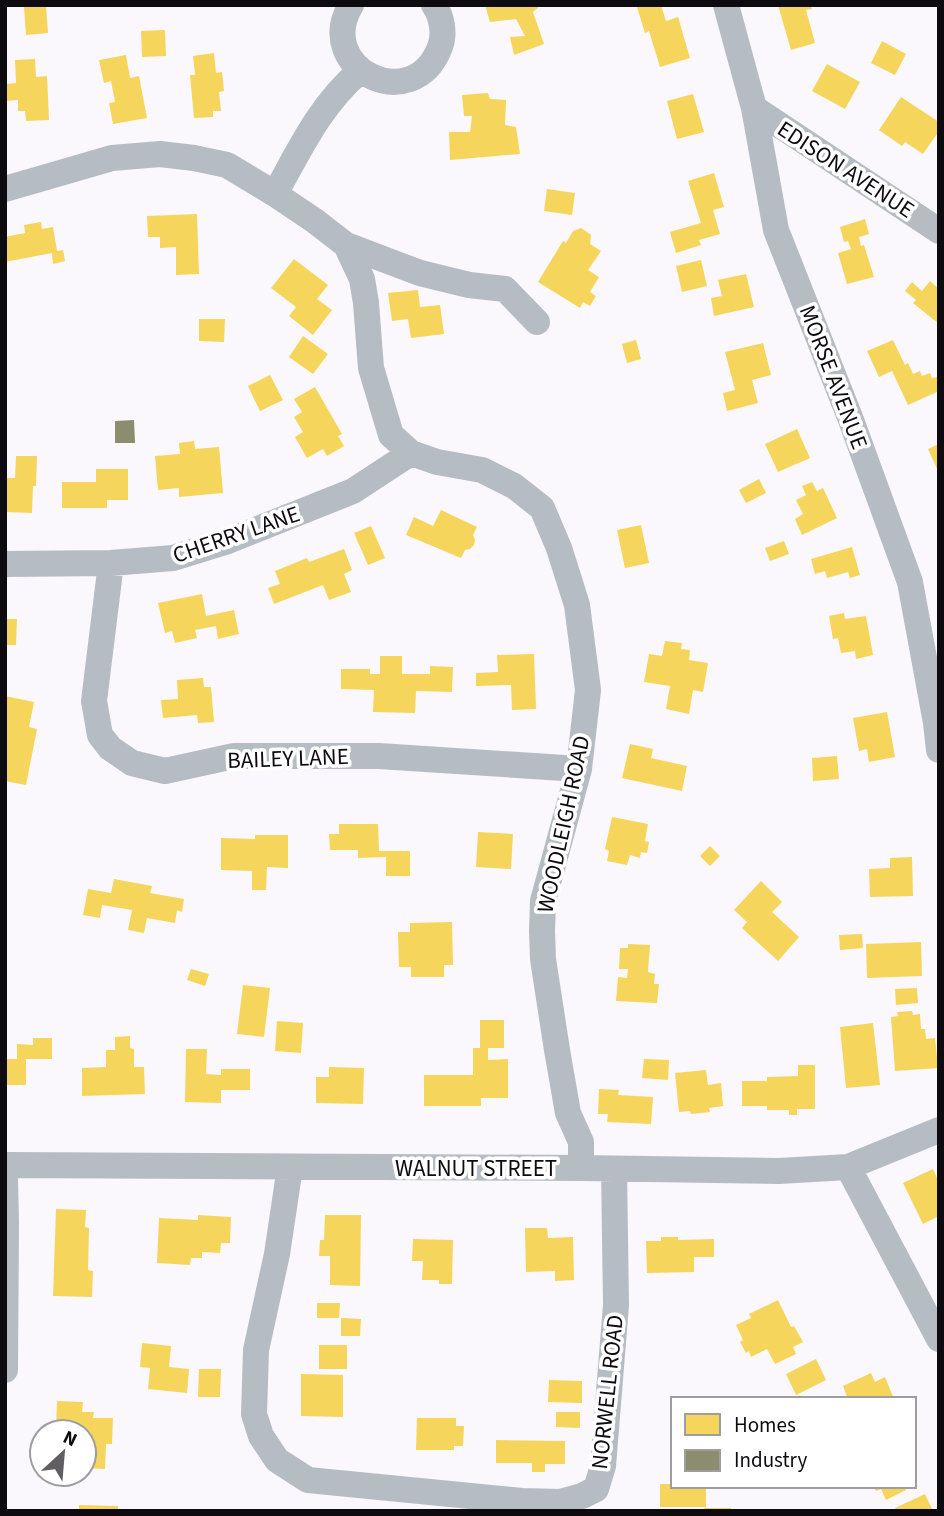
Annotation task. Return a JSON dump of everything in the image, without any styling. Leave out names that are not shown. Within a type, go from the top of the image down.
[{"type":"street","points":[[351,5],[343,29],[345,45],[352,60],[360,71],[377,80],[394,82],[410,79],[425,70],[435,58],[442,42],[442,26],[434,5]]},
{"type":"street","name":"MORSE AVENUE","points":[[726,5],[754,108],[776,230],[851,421],[910,582],[938,723],[939,750]]},
{"type":"street","points":[[275,194],[316,121],[341,87],[360,71]]},
{"type":"street","name":"EDISON AVENUE","points":[[754,108],[939,231]]},
{"type":"street","points":[[5,189],[112,158],[160,154],[227,165],[275,194],[346,245],[420,273],[468,285],[505,289],[537,322]]},
{"type":"street","points":[[346,245],[362,279],[371,368],[391,435],[411,453]]},
{"type":"street","name":"CHERRY LANE","points":[[5,565],[111,564],[173,558],[228,541],[353,491],[411,453]]},
{"type":"street","name":"WOODLEIGH ROAD","points":[[411,453],[482,470],[514,486],[542,508],[559,548],[577,605],[588,690],[579,769],[543,901],[542,959],[568,1113],[581,1142],[581,1168]]},
{"type":"street","name":"BAILEY LANE","points":[[111,564],[94,701],[100,735],[110,748],[132,764],[165,771],[234,756],[379,756],[579,769]]},
{"type":"street","name":"WALNUT STREET","points":[[5,1165],[779,1171],[848,1167],[939,1130]]},
{"type":"street","name":"NORWELL ROAD","points":[[290,1167],[277,1254],[256,1350],[254,1414],[261,1436],[277,1460],[308,1480],[522,1501],[559,1502],[596,1489],[603,1466],[617,1305],[614,1169]]},
{"type":"street","points":[[848,1167],[939,1339]]},
{"type":"street","points":[[5,1178],[5,1370]]},
{"type":"building: Homes","points":[[485,5],[541,5],[533,12],[544,44],[514,55],[510,37],[525,36],[516,19],[490,22]]},
{"type":"building: Homes","points":[[661,5],[666,21],[678,17],[690,58],[660,67],[649,31],[645,33],[637,7]]},
{"type":"building: Homes","points":[[778,5],[810,5],[812,9],[806,10],[815,43],[791,50]]},
{"type":"building: Homes","points":[[46,6],[48,33],[26,35],[24,7]]},
{"type":"building: Homes","points":[[165,30],[166,56],[142,57],[141,31]]},
{"type":"building: Homes","points":[[882,41],[906,54],[895,75],[871,63]]},
{"type":"building: Homes","points":[[214,53],[216,73],[222,72],[224,91],[219,92],[221,111],[213,111],[213,117],[194,118],[190,75],[195,75],[193,56]]},
{"type":"building: Homes","points":[[126,55],[130,78],[139,76],[147,118],[113,124],[109,103],[115,102],[111,81],[104,83],[99,60]]},
{"type":"building: Homes","points":[[35,59],[36,77],[47,76],[49,120],[26,121],[25,111],[18,111],[18,100],[5,101],[5,84],[16,83],[15,60]]},
{"type":"building: Homes","points":[[827,64],[860,82],[845,109],[812,91]]},
{"type":"building: Homes","points":[[488,93],[490,99],[506,100],[505,125],[516,127],[520,154],[450,160],[449,132],[470,132],[472,116],[464,116],[462,95]]},
{"type":"building: Homes","points":[[693,94],[704,132],[677,139],[667,101]]},
{"type":"building: Homes","points":[[901,97],[939,122],[939,131],[923,154],[905,142],[902,146],[879,130]]},
{"type":"building: Homes","points":[[714,173],[724,207],[713,210],[720,234],[699,240],[701,245],[676,253],[670,232],[701,223],[688,181]]},
{"type":"building: Homes","points":[[547,189],[575,193],[572,215],[544,211]]},
{"type":"building: Homes","points":[[197,214],[199,274],[176,275],[176,247],[160,248],[160,237],[148,237],[147,216]]},
{"type":"building: Homes","points":[[865,219],[869,234],[859,237],[874,277],[847,284],[838,253],[851,249],[848,241],[844,242],[840,227]]},
{"type":"building: Homes","points":[[41,222],[42,229],[53,227],[57,251],[63,250],[65,261],[53,264],[52,253],[5,262],[5,237],[25,233],[24,225]]},
{"type":"building: Homes","points":[[581,228],[591,235],[590,244],[601,251],[588,270],[599,277],[590,292],[596,296],[590,306],[583,302],[580,308],[538,282],[563,241],[566,243],[573,231]]},
{"type":"building: Homes","points":[[294,259],[328,285],[317,299],[332,310],[313,335],[289,316],[296,307],[271,288]]},
{"type":"building: Homes","points":[[701,260],[707,286],[682,292],[676,266]]},
{"type":"building: Homes","points":[[746,274],[754,307],[714,316],[711,298],[722,296],[718,280]]},
{"type":"building: Homes","points":[[930,281],[939,289],[939,324],[913,303],[916,300],[905,291],[912,282],[922,291]]},
{"type":"building: Homes","points":[[418,290],[420,307],[440,305],[444,334],[411,338],[408,319],[392,321],[388,293]]},
{"type":"building: Homes","points":[[199,319],[225,319],[224,342],[199,341]]},
{"type":"building: Homes","points":[[303,336],[328,354],[313,374],[289,357]]},
{"type":"building: Homes","points":[[636,340],[641,359],[627,363],[622,344]]},
{"type":"building: Homes","points":[[893,340],[905,365],[908,363],[913,374],[920,371],[922,376],[930,373],[932,378],[937,377],[939,391],[908,405],[892,371],[879,377],[867,351]]},
{"type":"building: Homes","points":[[763,343],[771,375],[752,380],[758,403],[727,411],[723,393],[735,390],[725,352]]},
{"type":"building: Homes","points":[[270,375],[283,400],[260,411],[248,386]]},
{"type":"building: Homes","points":[[315,387],[342,434],[338,436],[344,446],[327,456],[323,449],[307,458],[295,437],[303,432],[294,417],[302,412],[294,399]]},
{"type":"building: Homes","points":[[797,429],[810,458],[778,472],[765,444]]},
{"type":"building: Homes","points":[[194,441],[195,449],[219,447],[223,493],[179,497],[179,488],[158,490],[155,456],[180,454],[179,443]]},
{"type":"building: Homes","points":[[939,444],[939,473],[928,449]]},
{"type":"building: Homes","points":[[16,456],[37,456],[32,513],[5,512],[5,478],[15,478]]},
{"type":"building: Homes","points":[[96,469],[128,469],[128,500],[107,500],[107,508],[62,508],[62,482],[96,482]]},
{"type":"building: Homes","points":[[759,479],[766,493],[746,503],[739,490]]},
{"type":"building: Homes","points":[[812,482],[817,491],[823,488],[837,518],[802,535],[795,519],[803,514],[796,500],[806,495],[802,486]]},
{"type":"building: Homes","points":[[441,510],[477,527],[473,535],[474,545],[465,550],[461,558],[406,535],[414,517],[433,526]]},
{"type":"building: Homes","points":[[641,525],[649,563],[625,568],[617,530]]},
{"type":"building: Homes","points":[[371,526],[385,558],[368,565],[354,533]]},
{"type":"building: Homes","points":[[784,541],[789,554],[770,561],[765,548]]},
{"type":"building: Homes","points":[[852,547],[860,575],[850,578],[848,572],[827,578],[825,571],[815,574],[811,559]]},
{"type":"building: Homes","points":[[344,549],[352,570],[344,574],[351,592],[329,600],[323,585],[274,604],[268,588],[280,584],[275,571],[307,558],[309,562]]},
{"type":"building: Homes","points":[[202,594],[206,616],[234,610],[239,634],[218,639],[216,626],[195,630],[197,638],[175,643],[172,631],[165,633],[158,603]]},
{"type":"building: Homes","points":[[844,613],[845,619],[866,616],[873,655],[856,659],[855,651],[841,653],[838,638],[833,639],[829,616]]},
{"type":"building: Homes","points":[[5,619],[17,619],[16,645],[5,645]]},
{"type":"building: Homes","points":[[665,641],[682,643],[681,649],[690,650],[689,660],[708,663],[703,692],[693,690],[689,714],[666,709],[670,686],[644,682],[649,654],[662,656]]},
{"type":"building: Homes","points":[[534,654],[536,709],[512,710],[511,685],[476,686],[476,673],[498,672],[497,655]]},
{"type":"building: Homes","points":[[380,656],[402,656],[402,674],[430,674],[430,666],[453,667],[452,692],[416,691],[415,713],[373,712],[374,690],[341,689],[341,669],[370,669],[370,674],[380,674]]},
{"type":"building: Homes","points":[[203,678],[204,687],[211,687],[214,722],[198,723],[197,715],[163,718],[161,700],[178,699],[177,680]]},
{"type":"building: Homes","points":[[5,696],[34,702],[29,727],[37,729],[26,785],[5,781]]},
{"type":"building: Homes","points":[[887,712],[895,757],[869,762],[867,749],[859,751],[853,718]]},
{"type":"building: Homes","points":[[630,744],[653,749],[651,758],[687,766],[682,791],[622,778]]},
{"type":"building: Homes","points":[[837,756],[839,779],[813,781],[812,758]]},
{"type":"building: Homes","points":[[612,817],[648,824],[645,841],[649,842],[647,853],[641,852],[640,858],[630,855],[627,865],[607,861],[609,851],[605,849]]},
{"type":"building: Homes","points":[[339,824],[378,824],[379,851],[410,851],[410,876],[386,876],[386,857],[358,858],[358,850],[330,850],[329,834],[339,834]]},
{"type":"building: Homes","points":[[478,832],[513,834],[511,869],[476,867]]},
{"type":"building: Homes","points":[[255,835],[288,835],[288,868],[267,867],[266,890],[252,890],[252,871],[221,870],[221,838],[255,839]]},
{"type":"building: Homes","points":[[710,846],[720,856],[710,866],[700,856]]},
{"type":"building: Homes","points":[[912,857],[913,896],[870,897],[869,869],[890,868],[890,858]]},
{"type":"building: Homes","points":[[114,879],[152,886],[150,893],[184,899],[182,912],[177,910],[175,923],[147,918],[144,933],[128,930],[132,910],[102,905],[100,918],[83,915],[88,889],[111,893]]},
{"type":"building: Homes","points":[[761,881],[782,902],[772,912],[799,937],[778,961],[742,928],[747,922],[734,910]]},
{"type":"building: Homes","points":[[452,922],[453,965],[444,965],[444,977],[411,977],[411,967],[399,967],[398,932],[410,932],[410,923]]},
{"type":"building: Homes","points":[[862,934],[863,948],[840,950],[839,935]]},
{"type":"building: Homes","points":[[921,942],[922,976],[867,978],[866,944]]},
{"type":"building: Homes","points":[[628,944],[650,945],[648,972],[655,974],[654,984],[659,984],[657,1003],[616,1001],[618,977],[627,978],[628,969],[619,969],[620,948],[628,948]]},
{"type":"building: Homes","points":[[191,969],[209,974],[205,986],[187,980]]},
{"type":"building: Homes","points":[[243,985],[270,988],[264,1037],[237,1034]]},
{"type":"building: Homes","points":[[917,988],[918,1003],[896,1005],[895,989]]},
{"type":"building: Homes","points":[[912,1011],[913,1015],[920,1014],[921,1029],[925,1029],[926,1039],[935,1038],[938,1068],[895,1071],[891,1017],[898,1016],[897,1012]]},
{"type":"building: Homes","points":[[480,1020],[504,1020],[504,1048],[488,1048],[488,1060],[508,1059],[508,1098],[481,1098],[481,1106],[424,1106],[424,1075],[473,1075],[473,1048],[480,1048]]},
{"type":"building: Homes","points":[[277,1021],[303,1023],[301,1053],[275,1051]]},
{"type":"building: Homes","points":[[873,1023],[880,1085],[846,1088],[840,1027]]},
{"type":"building: Homes","points":[[130,1036],[130,1048],[134,1049],[134,1067],[144,1067],[145,1094],[82,1096],[82,1068],[106,1067],[106,1050],[115,1050],[115,1037]]},
{"type":"building: Homes","points":[[33,1038],[52,1038],[52,1059],[26,1059],[26,1085],[5,1085],[5,1059],[17,1059],[17,1044],[33,1045]]},
{"type":"building: Homes","points":[[186,1049],[207,1049],[206,1074],[221,1075],[221,1069],[250,1069],[250,1090],[221,1090],[221,1103],[185,1102]]},
{"type":"building: Homes","points":[[644,1059],[669,1060],[668,1080],[642,1078]]},
{"type":"building: Homes","points":[[798,1065],[815,1065],[815,1109],[797,1109],[797,1115],[789,1115],[789,1110],[767,1110],[767,1106],[742,1106],[742,1081],[767,1081],[767,1077],[798,1076]]},
{"type":"building: Homes","points":[[329,1067],[364,1068],[363,1104],[316,1103],[316,1077],[329,1077]]},
{"type":"building: Homes","points":[[706,1070],[708,1085],[721,1083],[723,1106],[709,1108],[710,1112],[679,1112],[675,1073]]},
{"type":"building: Homes","points":[[599,1089],[619,1090],[618,1095],[653,1097],[651,1124],[607,1122],[608,1114],[598,1114]]},
{"type":"building: Homes","points":[[933,1169],[937,1178],[939,1177],[939,1216],[923,1224],[903,1183]]},
{"type":"building: Homes","points":[[56,1209],[86,1210],[85,1227],[89,1228],[88,1270],[93,1271],[92,1297],[53,1296]]},
{"type":"building: Homes","points":[[198,1215],[231,1217],[230,1243],[221,1243],[220,1253],[202,1252],[202,1258],[191,1258],[190,1265],[157,1263],[159,1218],[198,1220]]},
{"type":"building: Homes","points":[[325,1215],[361,1215],[360,1286],[330,1285],[330,1256],[319,1256],[320,1240],[324,1240]]},
{"type":"building: Homes","points":[[525,1228],[547,1228],[548,1238],[573,1237],[574,1280],[555,1281],[555,1271],[526,1272]]},
{"type":"building: Homes","points":[[661,1237],[678,1237],[678,1240],[714,1239],[714,1257],[694,1257],[694,1272],[647,1273],[646,1241],[661,1241]]},
{"type":"building: Homes","points":[[413,1239],[453,1240],[452,1284],[439,1284],[439,1280],[422,1280],[423,1261],[412,1261]]},
{"type":"building: Homes","points":[[778,1300],[791,1327],[794,1326],[803,1342],[793,1347],[796,1354],[775,1364],[767,1349],[751,1357],[749,1351],[746,1353],[736,1325],[751,1318],[749,1314]]},
{"type":"building: Homes","points":[[317,1303],[340,1303],[339,1318],[317,1318]]},
{"type":"building: Homes","points":[[341,1318],[361,1319],[360,1336],[341,1336]]},
{"type":"building: Homes","points":[[142,1343],[171,1346],[169,1367],[189,1369],[187,1393],[148,1389],[150,1368],[140,1367]]},
{"type":"building: Homes","points":[[319,1345],[347,1345],[347,1369],[319,1369]]},
{"type":"building: Homes","points":[[816,1359],[826,1380],[796,1395],[786,1374]]},
{"type":"building: Homes","points":[[199,1369],[221,1369],[220,1397],[198,1397]]},
{"type":"building: Homes","points":[[871,1373],[875,1382],[885,1377],[893,1397],[847,1397],[843,1386]]},
{"type":"building: Homes","points":[[301,1374],[343,1375],[343,1417],[301,1416]]},
{"type":"building: Homes","points":[[549,1380],[582,1381],[582,1403],[548,1402]]},
{"type":"building: Homes","points":[[57,1401],[83,1402],[82,1412],[94,1412],[93,1418],[56,1418]]},
{"type":"building: Homes","points":[[556,1412],[580,1412],[580,1428],[556,1427]]},
{"type":"building: Homes","points":[[98,1418],[113,1418],[112,1444],[106,1444],[105,1469],[98,1469]]},
{"type":"building: Homes","points":[[417,1418],[456,1418],[456,1426],[464,1426],[463,1446],[454,1446],[454,1450],[416,1450]]},
{"type":"building: Homes","points":[[496,1440],[565,1441],[565,1464],[545,1464],[545,1472],[532,1472],[532,1463],[496,1463]]},
{"type":"building: Homes","points":[[660,1484],[671,1484],[671,1488],[706,1488],[706,1507],[660,1507]]},
{"type":"building: Homes","points":[[874,1488],[906,1490],[886,1500],[881,1489],[876,1491]]},
{"type":"building: Homes","points":[[925,1494],[933,1511],[897,1511],[895,1508]]},
{"type":"building: Homes","points":[[79,1505],[118,1506],[118,1511],[79,1511]]},
{"type":"building: Homes","points":[[704,1508],[731,1508],[731,1511],[704,1511]]},
{"type":"building: Industry","points":[[134,420],[135,443],[115,443],[115,421]]}]
